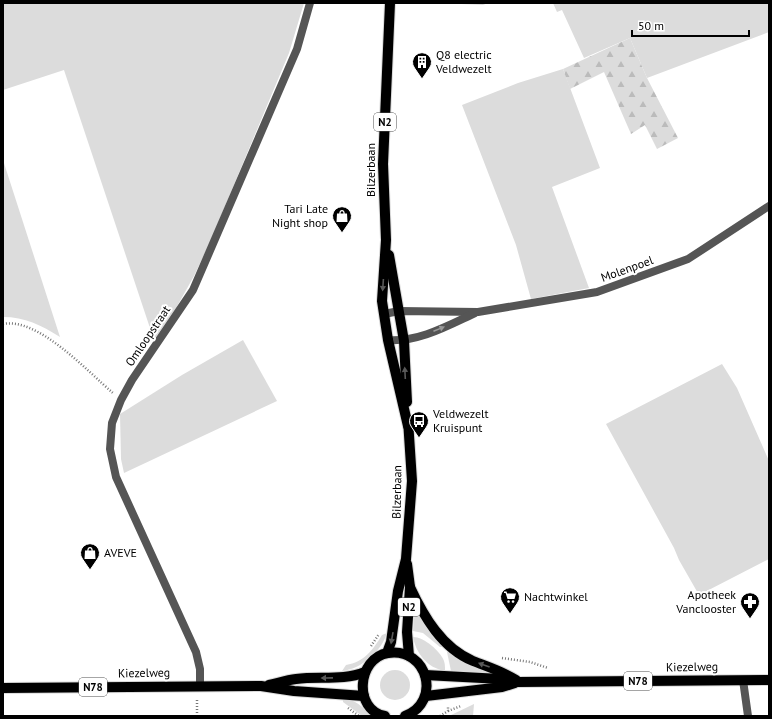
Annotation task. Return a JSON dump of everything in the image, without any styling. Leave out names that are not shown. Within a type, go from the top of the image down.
[{"type":"main road","name":"Bilzerbaan","points":[[390,3],[383,164],[386,240],[382,301],[388,340],[408,426]]},
{"type":"main road","name":"Bilzerbaan","points":[[386,240],[404,341],[412,481],[406,559],[398,591],[391,642],[387,653]]},
{"type":"main road","name":"Bilzerbaan","points":[[406,559],[410,587],[407,632],[409,656]]},
{"type":"main road","points":[[410,587],[424,615],[436,632],[448,645],[472,661],[503,672],[519,682]]},
{"type":"main road","points":[[382,716],[370,707],[364,696],[363,685],[365,672],[372,662],[387,653],[398,653],[409,656],[418,663],[425,675],[426,696],[416,710],[405,716]]},
{"type":"main road","name":"Kiezelweg","points":[[261,686],[297,679],[351,676],[365,672]]},
{"type":"main road","name":"Kiezelweg","points":[[425,675],[500,679],[519,682],[769,680]]},
{"type":"main road","name":"Kiezelweg","points":[[426,696],[502,687],[519,682]]},
{"type":"main road","name":"Kiezelweg","points":[[3,688],[261,686],[294,691],[364,696]]},
{"type":"street","name":"Omloopstraat","points":[[200,686],[200,669],[196,652],[116,477],[110,449],[112,423],[121,400],[132,380],[193,290],[297,48],[310,3]]},
{"type":"street","name":"Molenpoel","points":[[388,340],[404,341],[423,336],[478,312],[512,305],[597,292],[635,280],[688,258],[769,206]]},
{"type":"street","name":"Molenpoel","points":[[384,314],[399,310],[478,312]]},
{"type":"street","points":[[743,680],[748,716]]},
{"type":"path","points":[[3,324],[18,323],[29,327],[52,340],[121,400]]},
{"type":"path","points":[[499,657],[530,662],[551,670]]},
{"type":"green space","points":[[3,3],[304,3],[289,53],[210,242],[194,276],[176,308],[154,340],[64,70],[3,90]]},
{"type":"green space","points":[[439,3],[488,3],[483,5]]},
{"type":"green space","points":[[553,3],[769,3],[769,32],[647,78],[630,38],[584,58],[562,10],[557,12]]},
{"type":"green space","points":[[630,38],[647,78],[678,138],[657,149],[645,125],[631,134],[604,72],[570,89],[563,69]]},
{"type":"green space","points":[[563,69],[600,168],[552,187],[589,288],[531,299],[516,245],[462,105],[518,83]]},
{"type":"green space","points":[[3,160],[60,337],[33,322],[19,318],[3,317]]},
{"type":"green space","points":[[243,340],[277,401],[124,473],[121,459],[120,414],[182,375]]},
{"type":"green space","points":[[722,364],[737,388],[769,461],[769,559],[699,595],[606,424]]},
{"type":"green space","points":[[415,608],[433,637],[443,647],[440,647],[423,633],[413,631]]},
{"type":"green space","points":[[387,633],[380,647],[375,653],[356,667],[342,671],[346,665],[363,658],[375,646],[382,635]]},
{"type":"green space","points":[[413,637],[422,639],[435,649],[444,661],[445,671],[433,667],[423,659],[414,643]]},
{"type":"green space","points":[[447,652],[451,652],[502,675],[451,671]]},
{"type":"green space","points":[[395,670],[401,671],[409,679],[409,691],[401,699],[395,700],[389,699],[381,691],[380,685],[381,679],[389,671]]},
{"type":"green space","points":[[343,698],[358,704],[365,709],[370,716],[362,716],[343,702]]},
{"type":"green space","points":[[474,704],[473,716],[449,716]]},
{"type":"place","name":"Q8 electric Veldwezelt","points":[[422,79]]},
{"type":"place","name":"Tari Late Night shop","points":[[342,233]]},
{"type":"place","name":"Veldwezelt Kruispunt","points":[[419,438]]},
{"type":"place","name":"AVEVE","points":[[90,570]]},
{"type":"place","name":"Nachtwinkel","points":[[510,614]]},
{"type":"place","name":"Apotheek Vanclooster","points":[[750,619]]}]
